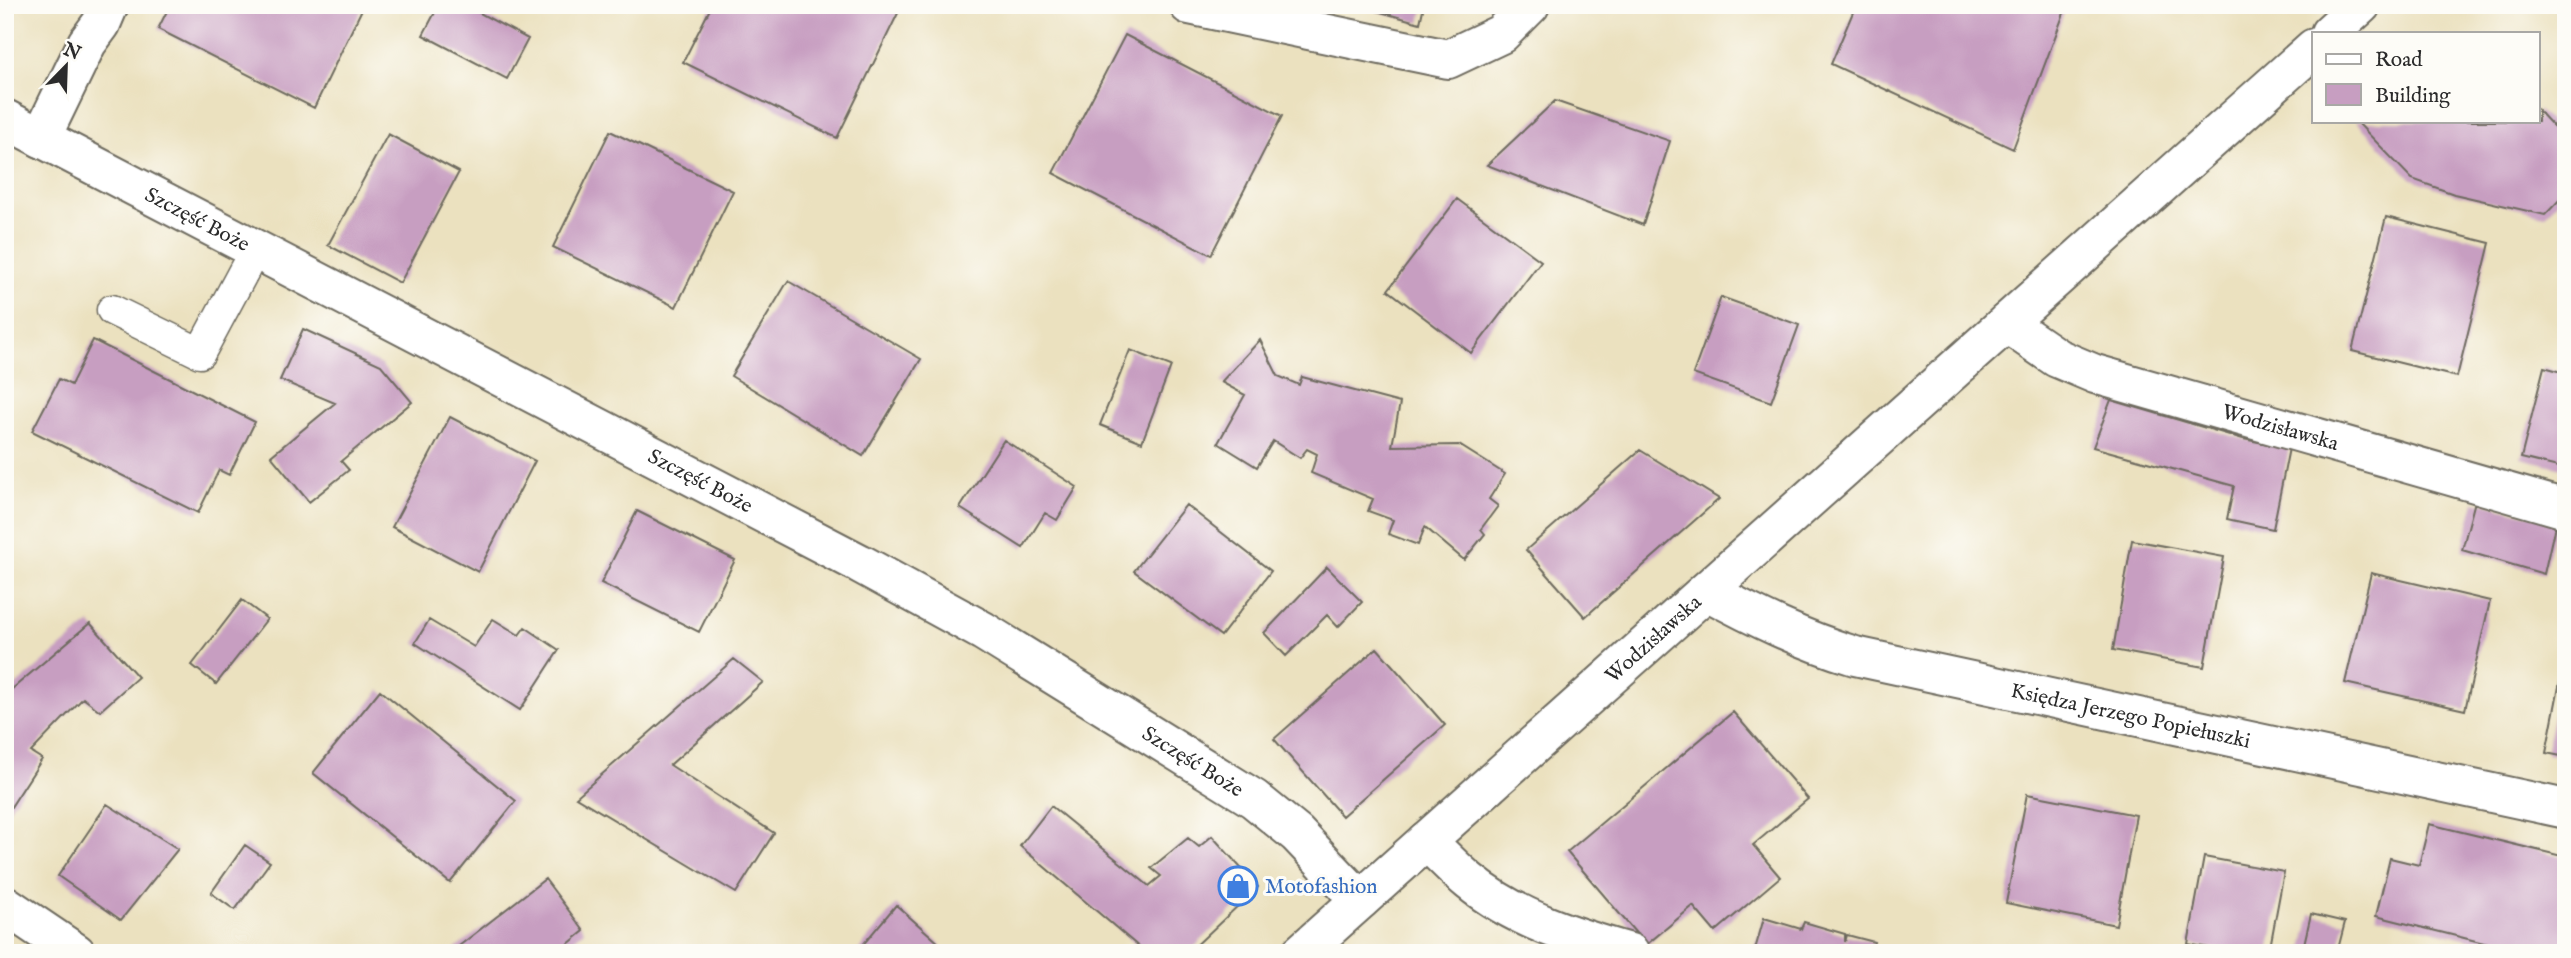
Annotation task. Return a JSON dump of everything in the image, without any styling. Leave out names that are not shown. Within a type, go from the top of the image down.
[{"type":"street","points":[[41,138],[87,43],[109,5]]},
{"type":"street","points":[[1189,5],[1448,59],[1501,34],[1530,5]]},
{"type":"street","points":[[2331,32],[2361,5]]},
{"type":"street","name":"Wodzisławska","points":[[1301,953],[2312,50]]},
{"type":"street","name":"Szczęść Boże","points":[[5,119],[859,563],[982,631],[1254,799],[1297,834],[1360,900]]},
{"type":"street","name":"Wodzisławska","points":[[2006,323],[2057,358],[2095,374],[2566,509]]},
{"type":"street","name":"Księdza Jerzego Popiełuszki","points":[[1707,591],[1776,627],[1816,644],[1855,656],[2566,809]]},
{"type":"street","points":[[1426,841],[1470,882],[1505,905],[1567,935],[1630,953]]},
{"type":"street","points":[[5,905],[76,953]]},
{"type":"lane","points":[[112,310],[200,353],[255,250]]},
{"type":"building","points":[[170,5],[364,5],[314,108],[158,29]]},
{"type":"building","points":[[439,5],[465,5],[528,39],[507,79],[423,35]]},
{"type":"building","points":[[712,5],[902,5],[837,138],[683,62]]},
{"type":"building","points":[[1355,5],[1424,5],[1420,23]]},
{"type":"building","points":[[1856,5],[2067,5],[2013,149],[1831,64]]},
{"type":"building","points":[[1125,35],[1282,116],[1211,255],[1053,173]]},
{"type":"building","points":[[1555,101],[1670,141],[1643,225],[1487,165]]},
{"type":"building","points":[[2540,112],[2566,140],[2566,193],[2545,215],[2454,194],[2412,179],[2357,122],[2540,122]]},
{"type":"building","points":[[610,131],[733,191],[676,307],[553,247]]},
{"type":"building","points":[[388,134],[459,172],[400,283],[328,245]]},
{"type":"building","points":[[1457,199],[1541,261],[1471,353],[1388,290]]},
{"type":"building","points":[[2386,217],[2490,243],[2457,377],[2352,351]]},
{"type":"building","points":[[788,281],[921,359],[863,456],[731,376]]},
{"type":"building","points":[[1721,297],[1799,325],[1771,402],[1693,374]]},
{"type":"building","points":[[303,329],[381,365],[412,402],[341,461],[349,470],[309,502],[271,456],[335,403],[280,380]]},
{"type":"building","points":[[93,340],[255,422],[229,475],[219,470],[198,513],[32,431],[59,379],[71,385]]},
{"type":"building","points":[[1260,340],[1278,376],[1299,385],[1302,377],[1400,403],[1392,446],[1459,445],[1505,474],[1489,499],[1498,506],[1481,529],[1485,534],[1464,560],[1425,527],[1418,545],[1388,534],[1393,520],[1368,511],[1373,499],[1311,473],[1317,454],[1307,449],[1300,458],[1273,441],[1257,467],[1218,443],[1245,395],[1221,382]]},
{"type":"building","points":[[1130,350],[1171,366],[1142,442],[1100,425]]},
{"type":"building","points":[[2544,367],[2566,373],[2566,469],[2521,458]]},
{"type":"building","points":[[2111,400],[2243,439],[2289,448],[2273,529],[2227,519],[2234,486],[2093,447]]},
{"type":"building","points":[[450,417],[535,461],[478,572],[392,527]]},
{"type":"building","points":[[1004,440],[1077,487],[1057,520],[1045,513],[1023,548],[960,508]]},
{"type":"building","points":[[1640,450],[1719,499],[1585,617],[1526,550]]},
{"type":"building","points":[[2475,501],[2556,521],[2544,574],[2462,550]]},
{"type":"building","points":[[1186,505],[1271,571],[1221,636],[1134,571]]},
{"type":"building","points":[[637,511],[735,560],[699,632],[601,583]]},
{"type":"building","points":[[2132,540],[2224,557],[2204,667],[2113,650]]},
{"type":"building","points":[[1327,567],[1362,602],[1338,627],[1327,615],[1286,656],[1264,633]]},
{"type":"building","points":[[2371,573],[2490,601],[2465,710],[2345,683]]},
{"type":"building","points":[[242,600],[267,619],[216,684],[192,665]]},
{"type":"building","points":[[493,619],[519,635],[525,627],[559,650],[520,710],[415,643],[429,620],[474,647]]},
{"type":"building","points":[[90,623],[138,677],[100,711],[83,698],[31,752],[42,759],[5,816],[5,695]]},
{"type":"building","points":[[1377,648],[1445,725],[1342,816],[1274,739]]},
{"type":"building","points":[[734,659],[763,682],[670,765],[774,833],[736,893],[576,797]]},
{"type":"building","points":[[2562,671],[2566,672],[2566,757],[2546,753]]},
{"type":"building","points":[[380,690],[516,801],[450,883],[313,773]]},
{"type":"building","points":[[1733,712],[1808,799],[1753,845],[1780,877],[1715,932],[1693,906],[1646,945],[1567,852]]},
{"type":"building","points":[[2027,794],[2136,815],[2116,925],[2006,903]]},
{"type":"building","points":[[107,804],[178,849],[121,920],[58,876]]},
{"type":"building","points":[[1051,806],[1149,886],[1161,876],[1151,868],[1188,838],[1199,847],[1212,836],[1258,887],[1188,953],[1146,953],[1020,846]]},
{"type":"building","points":[[2429,824],[2566,857],[2566,953],[2524,953],[2376,916],[2390,858],[2419,865]]},
{"type":"building","points":[[245,845],[270,862],[235,910],[211,893]]},
{"type":"building","points":[[2204,857],[2284,872],[2269,953],[2235,953],[2188,944]]},
{"type":"building","points":[[545,879],[584,931],[557,953],[450,953]]},
{"type":"building","points":[[896,905],[941,945],[935,953],[856,953]]},
{"type":"building","points":[[2311,914],[2345,922],[2337,953],[2302,953]]},
{"type":"building","points":[[1764,918],[1801,929],[1804,922],[1845,934],[1845,942],[1847,935],[1874,942],[1872,950],[1877,953],[1754,953]]},
{"type":"place","name":"Motofashion","points":[[1238,886]]}]
